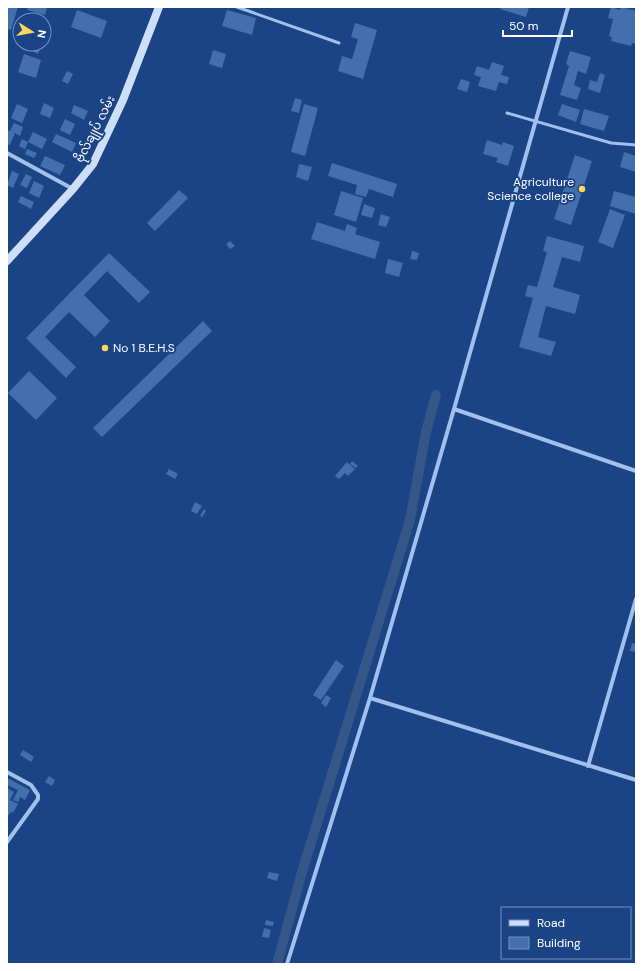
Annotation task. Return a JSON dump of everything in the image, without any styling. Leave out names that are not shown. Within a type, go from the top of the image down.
[{"type":"main road","name":"ဗိုလ်ချုပ် လမ်း","points":[[7,261],[74,189],[93,164],[123,100],[159,7]]},
{"type":"street","points":[[287,964],[370,698],[568,7]]},
{"type":"street","points":[[7,153],[74,189]]},
{"type":"street","points":[[454,409],[636,471]]},
{"type":"street","points":[[588,766],[636,599]]},
{"type":"street","points":[[370,698],[636,780]]},
{"type":"street","points":[[7,772],[31,785],[38,795],[38,799],[7,842]]},
{"type":"lane","points":[[236,7],[339,43]]},
{"type":"lane","points":[[507,113],[536,120],[611,143],[636,145]]},
{"type":"building","points":[[7,7],[18,7],[16,12],[12,12],[11,30],[7,29]]},
{"type":"building","points":[[28,7],[47,7],[46,12],[34,12],[27,10]]},
{"type":"building","points":[[501,7],[529,7],[526,17],[500,9]]},
{"type":"building","points":[[611,7],[620,10],[621,7],[636,11],[636,44],[632,43],[631,46],[611,41],[612,37],[609,36],[613,19],[608,18]]},
{"type":"building","points":[[77,10],[107,21],[101,38],[71,27]]},
{"type":"building","points":[[227,10],[256,18],[252,35],[222,26]]},
{"type":"building","points":[[355,23],[377,30],[363,79],[338,71],[342,56],[352,59],[358,39],[351,37]]},
{"type":"building","points":[[213,50],[226,54],[222,68],[209,64]]},
{"type":"building","points":[[570,51],[591,57],[586,74],[578,71],[574,85],[581,88],[577,100],[560,95],[569,66],[566,64]]},
{"type":"building","points":[[24,54],[41,60],[36,78],[18,72]]},
{"type":"building","points":[[492,62],[504,66],[501,75],[509,77],[507,84],[499,82],[496,91],[478,86],[481,77],[474,75],[477,66],[489,70]]},
{"type":"building","points":[[67,71],[73,74],[68,84],[62,81]]},
{"type":"building","points":[[600,73],[605,75],[600,93],[588,89],[590,80],[597,82]]},
{"type":"building","points":[[461,79],[470,82],[467,92],[457,89]]},
{"type":"building","points":[[295,98],[302,100],[299,113],[291,111]]},
{"type":"building","points":[[44,103],[54,108],[50,118],[40,114]]},
{"type":"building","points":[[17,104],[28,109],[22,123],[11,118]]},
{"type":"building","points":[[304,104],[318,108],[305,156],[291,152]]},
{"type":"building","points":[[562,104],[580,110],[576,122],[558,115]]},
{"type":"building","points":[[74,105],[88,111],[84,120],[71,113]]},
{"type":"building","points":[[584,109],[609,116],[604,131],[580,124]]},
{"type":"building","points":[[65,119],[75,124],[70,135],[60,130]]},
{"type":"building","points":[[14,123],[23,127],[20,136],[15,133],[10,145],[7,144],[7,130],[10,131]]},
{"type":"building","points":[[33,132],[47,139],[42,149],[28,142]]},
{"type":"building","points":[[56,134],[76,143],[72,152],[52,142]]},
{"type":"building","points":[[22,139],[28,142],[25,149],[19,146]]},
{"type":"building","points":[[487,140],[502,145],[503,142],[514,146],[508,166],[496,162],[498,158],[483,154]]},
{"type":"building","points":[[27,149],[37,153],[34,158],[25,154]]},
{"type":"building","points":[[624,152],[636,156],[636,172],[620,167]]},
{"type":"building","points":[[575,155],[592,161],[571,225],[554,219]]},
{"type":"building","points":[[45,156],[65,165],[60,175],[40,166]]},
{"type":"building","points":[[332,163],[397,184],[393,197],[369,189],[366,197],[355,194],[357,185],[328,176]]},
{"type":"building","points":[[299,164],[312,167],[308,181],[296,177]]},
{"type":"building","points":[[12,171],[19,174],[13,188],[7,185]]},
{"type":"building","points":[[26,174],[32,177],[27,188],[20,185]]},
{"type":"building","points":[[34,181],[44,186],[39,198],[29,193]]},
{"type":"building","points":[[179,190],[188,198],[155,231],[147,223]]},
{"type":"building","points":[[341,191],[363,198],[356,222],[334,215]]},
{"type":"building","points":[[614,191],[636,197],[636,214],[610,206]]},
{"type":"building","points":[[21,196],[34,202],[31,209],[18,202]]},
{"type":"building","points":[[364,204],[375,208],[372,218],[361,215]]},
{"type":"building","points":[[610,209],[625,215],[613,248],[598,242]]},
{"type":"building","points":[[381,214],[390,217],[386,227],[378,225]]},
{"type":"building","points":[[317,222],[345,231],[347,224],[357,228],[355,234],[380,242],[375,259],[311,239]]},
{"type":"building","points":[[547,236],[584,246],[580,262],[562,257],[553,287],[580,295],[575,314],[546,306],[538,337],[556,342],[551,356],[519,347],[533,298],[525,296],[528,285],[537,287],[547,252],[543,251]]},
{"type":"building","points":[[230,241],[235,246],[230,249],[226,244]]},
{"type":"building","points":[[412,251],[419,253],[417,260],[410,259]]},
{"type":"building","points":[[109,253],[150,292],[139,303],[107,271],[84,295],[110,321],[95,337],[69,312],[45,337],[76,367],[66,378],[26,338]]},
{"type":"building","points":[[388,259],[403,263],[399,277],[385,273]]},
{"type":"building","points":[[203,321],[212,331],[102,437],[93,428]]},
{"type":"building","points":[[29,371],[57,398],[36,420],[8,393]]},
{"type":"building","points":[[352,461],[358,466],[356,468],[350,464]]},
{"type":"building","points":[[347,462],[355,469],[348,476],[345,473],[339,479],[335,476]]},
{"type":"building","points":[[169,469],[178,474],[175,479],[166,474]]},
{"type":"building","points":[[195,502],[202,506],[197,514],[191,511]]},
{"type":"building","points":[[204,509],[206,511],[202,517],[200,516]]},
{"type":"building","points":[[632,643],[636,644],[636,652],[630,651]]},
{"type":"building","points":[[336,660],[344,666],[321,700],[313,695]]},
{"type":"building","points":[[326,695],[331,698],[326,707],[321,703]]},
{"type":"building","points":[[23,750],[34,757],[31,762],[20,755]]},
{"type":"building","points":[[49,776],[55,780],[52,786],[45,782]]},
{"type":"building","points":[[7,778],[30,790],[25,800],[20,797],[18,802],[13,800],[18,790],[7,785]]},
{"type":"building","points":[[7,788],[14,792],[10,800],[18,804],[13,813],[11,812],[9,815],[7,814]]},
{"type":"building","points":[[269,872],[279,874],[277,881],[267,878]]},
{"type":"building","points":[[266,920],[274,922],[273,926],[265,925]]},
{"type":"building","points":[[264,928],[271,930],[269,938],[262,937]]},
{"type":"waterway","points":[[277,964],[302,872],[410,520],[426,432],[436,395]]},
{"type":"place","name":"Agriculture Science college","points":[[582,189]]},
{"type":"place","name":"No 1 B.E.H.S","points":[[105,348]]}]
